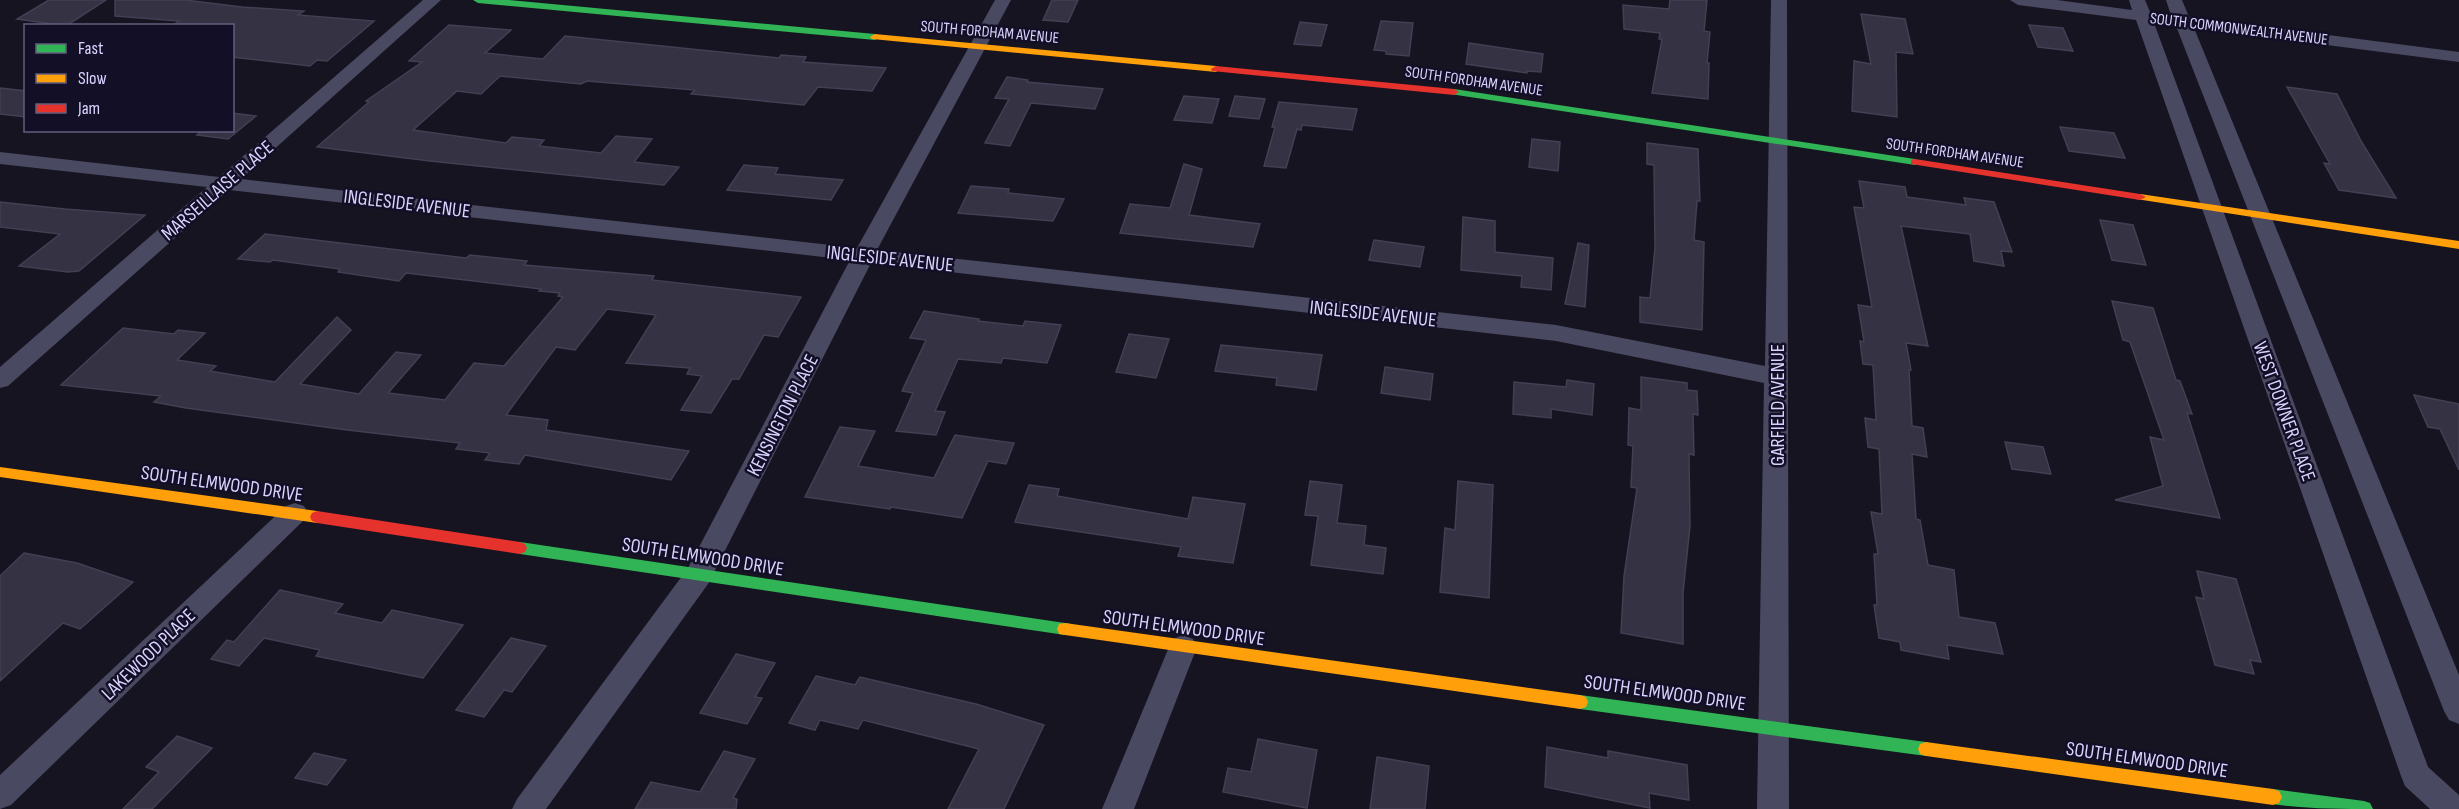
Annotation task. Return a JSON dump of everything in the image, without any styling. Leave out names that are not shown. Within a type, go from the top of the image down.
[{"type":"street","name":"MARSEILLAISE PLACE","points":[[0,380],[434,0]]},
{"type":"street","name":"SOUTH FORDHAM AVENUE","points":[[478,0],[1432,89],[2459,245]]},
{"type":"street","name":"KENSINGTON PLACE","points":[[528,809],[698,576],[864,255],[1003,0]]},
{"type":"street","name":"GARFIELD AVENUE","points":[[1773,809],[1779,0]]},
{"type":"street","name":"SOUTH COMMONWEALTH AVENUE","points":[[2018,0],[2178,10],[2459,57]]},
{"type":"street","name":"WEST DOWNER PLACE","points":[[2140,8],[2415,776],[2452,809]]},
{"type":"street","points":[[2178,10],[2459,711]]},
{"type":"street","name":"INGLESIDE AVENUE","points":[[0,158],[1556,333],[1777,377]]},
{"type":"street","name":"SOUTH ELMWOOD DRIVE","points":[[0,472],[295,513],[698,576],[1183,646],[2364,809]]},
{"type":"street","name":"LAKEWOOD PLACE","points":[[0,795],[295,513]]},
{"type":"street","points":[[1118,809],[1183,646]]},
{"type":"building","points":[[49,0],[106,0],[69,24],[17,19]]},
{"type":"building","points":[[115,0],[185,0],[304,11],[298,15],[374,21],[327,61],[317,60],[310,66],[234,57],[234,24],[175,24],[179,21],[115,16]]},
{"type":"building","points":[[1052,0],[1078,0],[1068,22],[1043,20]]},
{"type":"building","points":[[1670,0],[1707,0],[1704,31],[1710,32],[1707,63],[1709,63],[1708,99],[1652,93],[1662,39],[1659,39],[1660,33],[1624,29],[1623,5],[1669,9]]},
{"type":"building","points":[[1861,14],[1905,19],[1913,54],[1896,52],[1897,117],[1852,111],[1854,61],[1871,64]]},
{"type":"building","points":[[1381,21],[1413,23],[1409,56],[1386,54],[1386,51],[1374,50]]},
{"type":"building","points":[[1300,22],[1327,25],[1321,46],[1294,44]]},
{"type":"building","points":[[449,25],[511,30],[485,53],[543,59],[565,36],[779,58],[781,55],[806,57],[803,62],[886,68],[872,91],[818,87],[804,105],[691,94],[695,90],[587,81],[581,84],[500,76],[481,94],[457,91],[413,130],[506,143],[512,137],[544,140],[539,146],[601,153],[616,136],[652,139],[634,162],[679,167],[664,185],[317,147],[369,102],[366,101],[422,62],[409,61]]},
{"type":"building","points":[[2029,25],[2063,28],[2073,51],[2038,47]]},
{"type":"building","points":[[1469,43],[1543,54],[1541,72],[1527,71],[1527,73],[1466,64]]},
{"type":"building","points":[[1007,77],[1028,80],[1027,82],[1103,89],[1095,109],[1031,103],[1010,146],[985,143],[1009,99],[995,98]]},
{"type":"building","points":[[2287,87],[2337,94],[2361,141],[2396,198],[2339,190],[2324,163],[2330,164]]},
{"type":"building","points":[[0,88],[24,91],[24,117],[0,114]]},
{"type":"building","points":[[1184,96],[1219,99],[1212,123],[1174,120]]},
{"type":"building","points":[[1235,96],[1265,99],[1259,119],[1229,116]]},
{"type":"building","points":[[1279,102],[1357,109],[1352,130],[1302,125],[1301,130],[1297,129],[1286,168],[1264,166],[1275,127],[1272,127]]},
{"type":"building","points":[[234,113],[256,116],[228,139],[197,135],[201,132],[234,132]]},
{"type":"building","points":[[2060,127],[2114,133],[2125,158],[2069,151]]},
{"type":"building","points":[[1532,139],[1560,142],[1558,171],[1529,167]]},
{"type":"building","points":[[1647,143],[1698,149],[1700,201],[1697,201],[1694,240],[1704,242],[1702,330],[1640,322],[1640,297],[1650,298],[1655,248],[1654,165],[1647,164]]},
{"type":"building","points":[[1184,164],[1202,169],[1189,215],[1260,224],[1253,247],[1120,233],[1130,204],[1170,208]]},
{"type":"building","points":[[744,165],[778,168],[775,174],[843,180],[831,200],[727,190]]},
{"type":"building","points":[[1859,181],[1905,187],[1907,197],[1966,205],[1964,198],[1994,202],[2012,252],[2001,251],[2004,266],[1974,261],[1970,234],[1901,226],[1928,346],[1906,343],[1911,370],[1909,370],[1912,426],[1923,428],[1927,457],[1912,454],[1916,519],[1920,520],[1928,565],[1954,570],[1959,617],[1995,623],[2003,654],[1947,645],[1949,659],[1901,650],[1900,642],[1879,638],[1874,605],[1877,605],[1874,554],[1878,554],[1871,512],[1882,514],[1879,449],[1868,447],[1865,418],[1876,420],[1873,365],[1863,364],[1860,341],[1864,342],[1858,305],[1872,307],[1854,207],[1864,208]]},
{"type":"building","points":[[971,186],[1009,189],[1008,193],[1064,199],[1053,221],[958,213]]},
{"type":"building","points":[[0,202],[145,215],[79,271],[68,272],[19,266],[60,234],[0,227]]},
{"type":"building","points":[[1463,217],[1495,221],[1495,252],[1553,258],[1551,290],[1521,287],[1522,276],[1461,270]]},
{"type":"building","points":[[2100,220],[2133,225],[2146,265],[2112,260]]},
{"type":"building","points":[[265,234],[466,258],[470,255],[527,261],[524,265],[654,276],[652,280],[801,297],[778,337],[764,335],[739,379],[732,379],[711,413],[681,410],[702,376],[687,374],[690,368],[626,363],[656,315],[607,309],[575,350],[556,347],[506,415],[548,420],[546,430],[689,451],[671,480],[525,455],[519,464],[485,460],[490,453],[456,449],[460,443],[186,408],[154,402],[161,396],[61,385],[123,328],[174,334],[178,330],[205,333],[177,360],[216,366],[210,371],[275,382],[337,317],[351,330],[300,384],[359,394],[396,352],[421,355],[388,393],[445,400],[474,363],[504,366],[563,297],[558,296],[560,293],[539,291],[541,289],[406,273],[399,281],[338,272],[340,269],[273,260],[270,262],[238,259]]},
{"type":"building","points":[[1374,240],[1424,247],[1420,267],[1369,260]]},
{"type":"building","points":[[1578,243],[1589,245],[1585,307],[1565,304]]},
{"type":"building","points":[[2112,301],[2153,308],[2176,380],[2180,381],[2192,414],[2187,413],[2220,518],[2115,500],[2163,486],[2150,437],[2164,440],[2130,342],[2123,340]]},
{"type":"building","points":[[924,311],[1023,326],[1025,321],[1061,325],[1047,363],[1003,358],[1001,363],[958,359],[935,411],[945,412],[936,435],[896,431],[913,393],[902,391],[926,340],[910,338]]},
{"type":"building","points":[[1129,334],[1169,339],[1156,378],[1116,372]]},
{"type":"building","points":[[1221,345],[1322,355],[1316,390],[1276,385],[1277,378],[1215,371]]},
{"type":"building","points":[[1385,367],[1433,374],[1430,400],[1381,393]]},
{"type":"building","points":[[1641,377],[1687,383],[1687,390],[1697,391],[1698,415],[1693,414],[1694,455],[1689,454],[1690,526],[1683,593],[1683,644],[1621,633],[1624,576],[1637,488],[1631,487],[1633,446],[1628,445],[1629,408],[1641,410]]},
{"type":"building","points":[[1567,380],[1594,384],[1592,415],[1551,409],[1551,418],[1513,414],[1514,382],[1566,387]]},
{"type":"building","points":[[2414,395],[2459,404],[2459,470],[2440,429],[2428,427]]},
{"type":"building","points":[[840,427],[875,431],[858,466],[934,478],[955,435],[1014,443],[1006,464],[988,461],[962,518],[805,497]]},
{"type":"building","points":[[2005,442],[2043,447],[2051,474],[2012,469]]},
{"type":"building","points":[[1310,481],[1342,485],[1337,523],[1366,526],[1364,545],[1386,548],[1383,574],[1311,565],[1318,516],[1305,515]]},
{"type":"building","points":[[1458,481],[1493,485],[1489,598],[1440,592],[1445,528],[1455,530]]},
{"type":"building","points":[[1029,485],[1059,489],[1057,496],[1188,519],[1193,497],[1245,504],[1233,563],[1178,556],[1181,547],[1015,522]]},
{"type":"building","points":[[24,553],[77,563],[133,582],[80,629],[63,623],[0,681],[0,576]]},
{"type":"building","points":[[2197,571],[2236,579],[2261,662],[2250,660],[2254,674],[2215,665],[2196,597],[2204,599]]},
{"type":"building","points":[[280,590],[343,604],[335,613],[382,623],[392,610],[463,625],[423,678],[316,656],[320,650],[264,638],[239,666],[211,659],[227,640],[234,642]]},
{"type":"building","points":[[511,638],[546,646],[512,692],[504,690],[484,717],[456,710]]},
{"type":"building","points":[[736,654],[775,663],[755,697],[762,698],[747,724],[700,713]]},
{"type":"building","points":[[816,676],[855,685],[860,677],[976,704],[1044,725],[1004,809],[948,809],[979,749],[863,720],[858,729],[820,720],[815,730],[789,723]]},
{"type":"building","points":[[177,736],[212,748],[152,809],[123,809],[159,772],[146,767]]},
{"type":"building","points":[[1258,739],[1317,750],[1307,808],[1223,792],[1228,768],[1251,772]]},
{"type":"building","points":[[1547,747],[1608,758],[1608,751],[1687,765],[1689,800],[1649,793],[1650,808],[1545,787]]},
{"type":"building","points":[[724,751],[755,759],[733,798],[737,799],[736,809],[635,809],[651,782],[700,792]]},
{"type":"building","points":[[314,753],[346,760],[327,785],[295,778]]},
{"type":"building","points":[[1377,757],[1429,766],[1425,809],[1370,809]]},
{"type":"traffic: fast","points":[[478,0],[875,37]]},
{"type":"traffic: fast","points":[[1454,92],[1915,162]]},
{"type":"traffic: fast","points":[[520,548],[1065,629]]},
{"type":"traffic: fast","points":[[1580,702],[1926,749]]},
{"type":"traffic: fast","points":[[2273,797],[2364,809]]},
{"type":"traffic: slow","points":[[875,37],[1216,69]]},
{"type":"traffic: slow","points":[[2140,197],[2459,245]]},
{"type":"traffic: slow","points":[[0,472],[317,517]]},
{"type":"traffic: slow","points":[[1065,629],[1580,702]]},
{"type":"traffic: slow","points":[[1926,749],[2273,797]]},
{"type":"traffic: jam","points":[[1216,69],[1454,92]]},
{"type":"traffic: jam","points":[[1915,162],[2140,197]]},
{"type":"traffic: jam","points":[[317,517],[520,548]]}]
